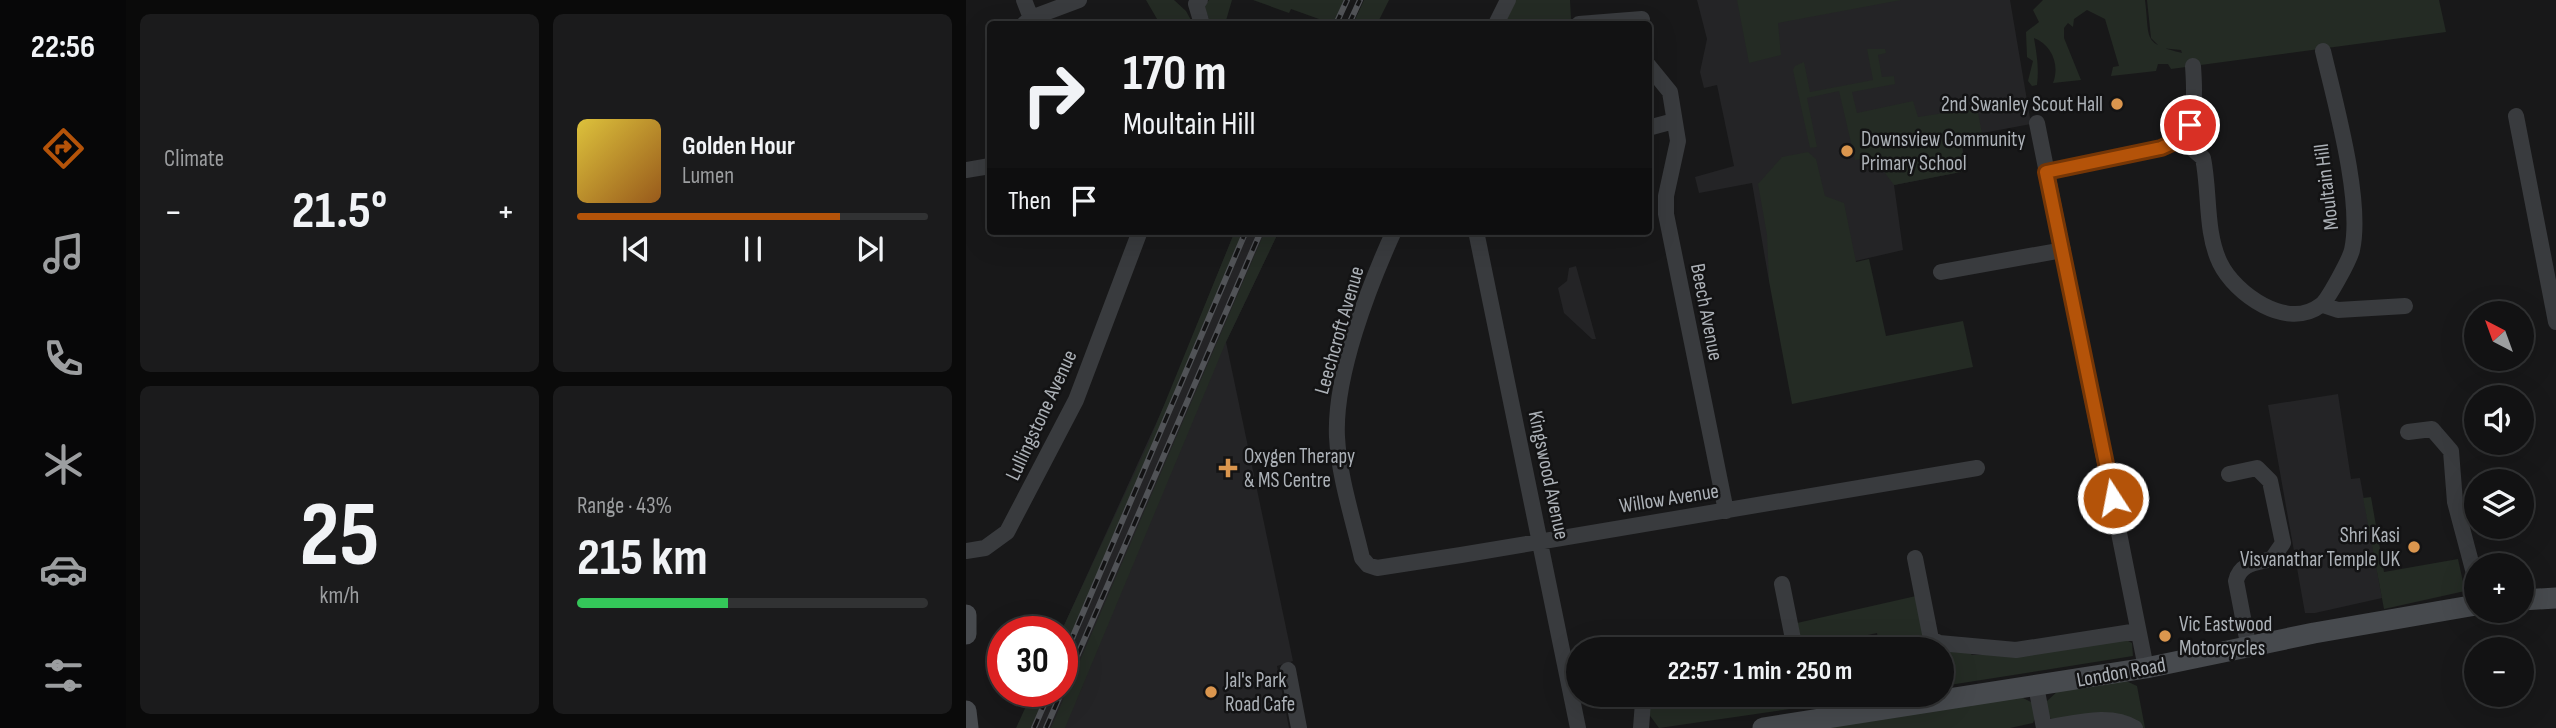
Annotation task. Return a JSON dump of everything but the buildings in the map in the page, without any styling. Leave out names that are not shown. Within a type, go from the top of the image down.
[{"type":"main road","points":[[2534,599],[2556,597]]},
{"type":"main road","name":"London Road","points":[[1763,728],[2146,668],[2249,649],[2314,633],[2464,607]]},
{"type":"main road","points":[[966,615],[966,634]]},
{"type":"main road","points":[[966,711],[968,728]]},
{"type":"street","points":[[1024,0],[1027,21],[1079,0]]},
{"type":"street","points":[[1498,21],[1508,0]]},
{"type":"street","points":[[1195,1],[1201,21]]},
{"type":"street","points":[[1617,21],[1642,21]]},
{"type":"street","name":"Moultain Hill","points":[[2323,51],[2346,155],[2354,232],[2351,253],[2323,305]]},
{"type":"street","points":[[2046,172],[2161,148],[2181,139],[2190,125],[2195,102],[2193,66]]},
{"type":"street","name":"Beech Avenue","points":[[1652,70],[1670,92],[1678,148],[1666,196],[1666,214],[1726,511]]},
{"type":"street","points":[[2516,116],[2556,322]]},
{"type":"street","points":[[1652,127],[1674,121]]},
{"type":"street","points":[[2037,122],[2146,668]]},
{"type":"street","points":[[2181,139],[2203,158],[2213,244],[2219,262],[2241,291],[2275,311],[2310,310],[2323,305],[2338,310],[2405,306]]},
{"type":"street","points":[[966,170],[987,166]]},
{"type":"street","name":"Lullingstone Avenue","points":[[966,551],[985,548],[1007,532],[1076,400],[1138,235]]},
{"type":"street","name":"Leechcroft Avenue","points":[[1368,565],[1362,558],[1348,496],[1337,438],[1338,413],[1366,300],[1392,235]]},
{"type":"street","name":"Kingswood Avenue","points":[[1477,235],[1542,541],[1578,728]]},
{"type":"street","points":[[1941,272],[2063,250]]},
{"type":"street","points":[[2408,432],[2432,429],[2451,451],[2455,502],[2469,553]]},
{"type":"street","name":"Willow Avenue","points":[[1368,565],[1401,564],[1977,468]]},
{"type":"street","points":[[2229,474],[2257,468],[2265,473],[2270,481],[2283,543],[2272,559],[2245,566],[2238,572],[2236,581],[2249,649]]},
{"type":"street","points":[[1915,558],[1931,639],[1939,643],[2016,650],[2138,631]]},
{"type":"street","points":[[1782,584],[1793,637]]},
{"type":"street","points":[[1288,670],[1299,728]]},
{"type":"street","points":[[2036,686],[2044,728],[2109,719],[2123,721],[2135,728]]},
{"type":"street","points":[[1641,728],[1643,707]]},
{"type":"shaded area","points":[[1146,0],[1174,0],[1186,11],[1191,21],[1158,21]]},
{"type":"shaded area","points":[[1209,0],[1232,0],[1226,21],[1210,21],[1204,6]]},
{"type":"shaded area","points":[[1253,0],[1347,0],[1337,21],[1318,21],[1319,19],[1291,9],[1289,13]]},
{"type":"shaded area","points":[[1364,0],[1389,0],[1378,21],[1354,21]]},
{"type":"shaded area","points":[[1513,0],[1570,0],[1571,19],[1567,21],[1502,21]]},
{"type":"shaded area","name":"Downsview Community Primary School","points":[[1697,0],[2010,0],[2031,124],[1961,137],[1966,171],[1894,185],[1903,250],[1769,281],[1752,183],[1699,193],[1695,177],[1734,166],[1717,85],[1704,88],[1700,72],[1707,39]]},
{"type":"shaded area","points":[[1737,0],[1901,0],[1778,23],[1781,55],[1749,63]]},
{"type":"shaded area","points":[[2043,0],[2145,0],[2148,32],[2150,38],[2158,45],[2151,38],[2147,0],[2439,0],[2446,32],[2171,69],[2168,64],[2158,64],[2156,71],[2111,76],[2113,67],[2119,66],[2105,19],[2087,10],[2074,19],[2073,27],[2068,23],[2064,28],[2064,38],[2081,80],[2053,83],[2056,69],[2053,56],[2046,45],[2034,38],[2038,79],[2037,85],[2032,86],[2028,81],[2033,61],[2027,57],[2026,32],[2039,22],[2033,10]]},
{"type":"shaded area","points":[[1867,49],[1885,49],[1886,53],[1878,55],[1882,77],[1894,76],[1895,84],[1852,92],[1857,113],[1913,101],[1918,117],[1977,108],[1982,133],[1960,137],[1966,171],[1894,185],[1873,157],[1855,160],[1839,91],[1807,98],[1817,147],[1810,148],[1793,70],[1795,66],[1804,62],[1810,92],[1873,80]]},
{"type":"shaded area","points":[[1808,152],[1816,159],[1825,196],[1844,203],[1856,262],[1869,259],[1886,336],[1963,321],[1973,367],[1792,404],[1769,281],[1767,235],[1758,184],[1782,157]]},
{"type":"shaded area","points":[[1233,235],[1277,235],[1226,342],[1293,661],[1277,666],[1289,728],[1017,728],[1026,707],[1078,707],[1078,616],[1068,616],[1168,397]]},
{"type":"shaded area","points":[[1233,235],[1243,235],[1078,622],[1078,616],[1068,616],[1149,442]]},
{"type":"shaded area","points":[[1263,235],[1277,235],[1226,342],[1078,697],[1078,665]]},
{"type":"shaded area","points":[[1576,266],[1596,339],[1592,339],[1564,313],[1558,288],[1567,281],[1569,268]]},
{"type":"shaded area","points":[[2338,394],[2351,479],[2360,478],[2382,598],[2305,613],[2268,405]]},
{"type":"shaded area","points":[[2371,497],[2384,572],[2458,559],[2464,591],[2384,609],[2363,498]]},
{"type":"shaded area","points":[[1916,596],[1926,637],[1878,637],[1877,633],[1859,637],[1799,637],[1797,623]]},
{"type":"shaded area","points":[[2120,637],[2132,643],[2133,656],[1954,684],[1954,646],[1967,650],[1972,655],[1997,655]]},
{"type":"shaded area","points":[[2124,680],[2137,686],[2145,728],[2053,721],[2046,712],[2047,701],[2059,690]]},
{"type":"shaded area","points":[[2019,696],[2033,703],[2036,716],[2033,723],[2010,728],[1815,728],[1954,707]]},
{"type":"shaded area","points":[[1026,707],[1043,707],[1034,728],[1016,728]]},
{"type":"shaded area","points":[[1060,707],[1074,707],[1065,728],[1051,728]]},
{"type":"shaded area","points":[[1646,707],[1803,707],[1659,728],[1645,709]]},
{"type":"railway","points":[[1337,21],[1347,0]]},
{"type":"railway","points":[[1350,21],[1360,0]]},
{"type":"railway","points":[[1078,625],[1244,235]]},
{"type":"railway","points":[[1046,728],[1259,235]]},
{"type":"railway","points":[[1034,728],[1043,707]]},
{"type":"place","name":"2nd Swanley Scout Hall","points":[[2117,104]]},
{"type":"place","name":"Downsview Community Primary School","points":[[1847,151]]},
{"type":"place","name":"Oxygen Therapy & MS Centre","points":[[1228,468]]},
{"type":"place","name":"Shri Kasi Visvanathar Temple UK","points":[[2414,547]]},
{"type":"place","name":"Vic Eastwood Motorcycles","points":[[2165,636]]},
{"type":"place","name":"Jal's Park Road Cafe","points":[[1211,692]]},
{"type":"route","points":[[2113,498],[2046,172],[2161,148],[2181,139],[2190,125]]}]
